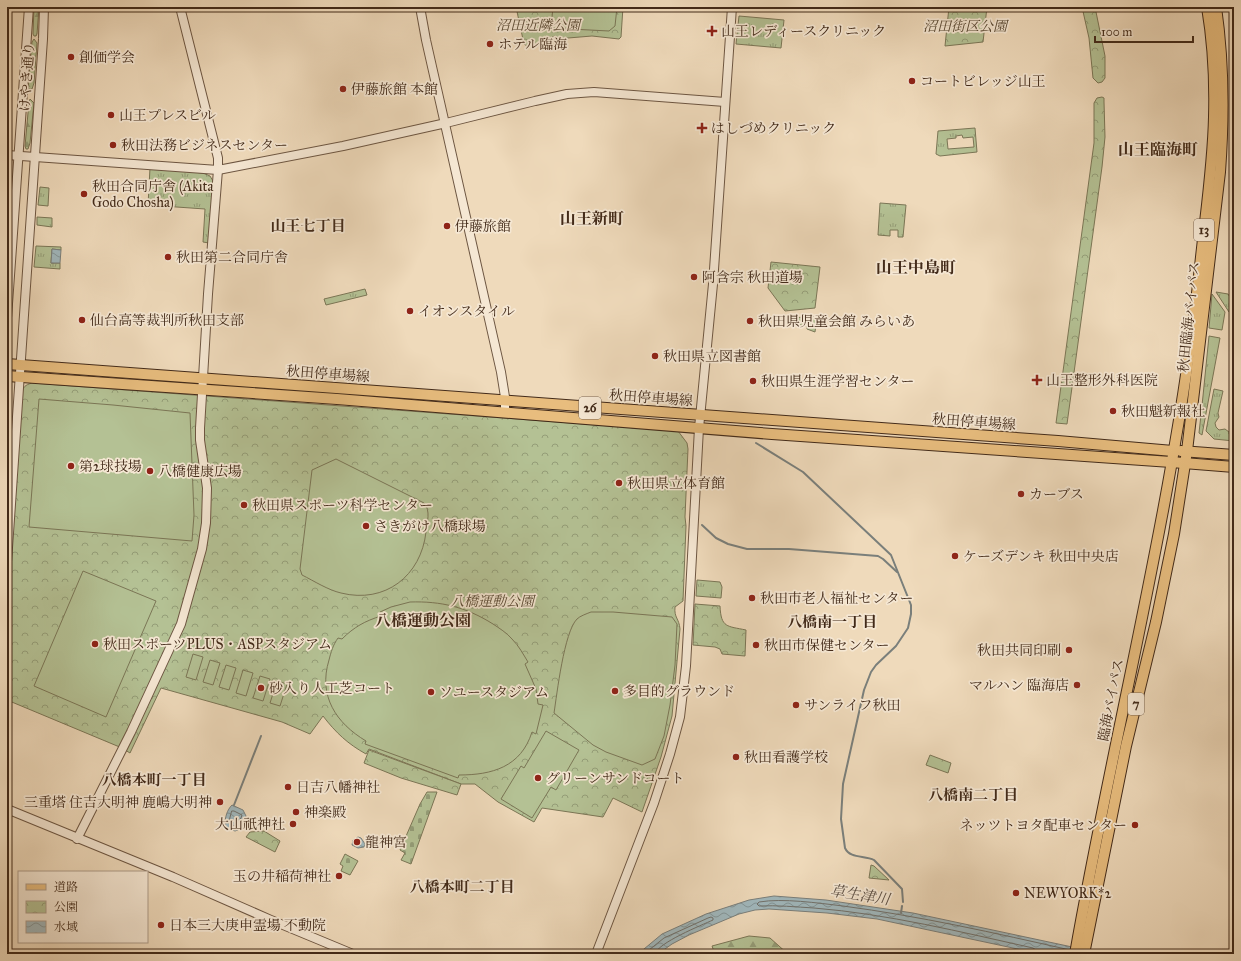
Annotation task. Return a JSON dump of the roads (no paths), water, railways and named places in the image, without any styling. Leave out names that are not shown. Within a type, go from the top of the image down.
[{"type":"main road","name":"秋田臨海バイパス","points":[[1173,451],[1186,378],[1198,291],[1213,144],[1214,80],[1207,7]]},
{"type":"main road","name":"秋田臨海バイパス","points":[[1186,463],[1223,138],[1223,80],[1216,7]]},
{"type":"main road","name":"秋田停車場線","points":[[7,364],[1234,455]]},
{"type":"main road","name":"秋田停車場線","points":[[7,376],[337,399],[699,428],[1186,463],[1234,468]]},
{"type":"main road","name":"臨海バイパス","points":[[1082,947],[1173,451]]},
{"type":"main road","name":"臨海バイパス","points":[[1075,954],[1082,947],[1126,746],[1156,622],[1174,534],[1186,463]]},
{"type":"street","name":"けやき通り","points":[[7,318],[29,7]]},
{"type":"street","name":"けやき通り","points":[[20,377],[44,7]]},
{"type":"street","points":[[77,838],[131,732],[181,624],[202,549],[206,522],[207,488],[200,440],[218,158],[180,7]]},
{"type":"street","points":[[420,7],[426,40],[446,123],[501,372],[505,412]]},
{"type":"street","points":[[596,954],[654,803],[670,754],[680,716],[686,666],[699,428],[713,284],[732,7]]},
{"type":"street","points":[[7,155],[218,170],[335,148],[567,94],[594,92],[725,102]]},
{"type":"street","points":[[7,562],[20,377]]},
{"type":"street","points":[[7,809],[173,877],[271,920],[354,954]]},
{"type":"water","points":[[52,249],[61,250],[60,263],[51,263]]},
{"type":"water","points":[[232,805],[243,810],[246,816],[238,830],[235,831],[227,828],[225,825],[225,819]]},
{"type":"water","points":[[358,837],[361,838],[365,844],[364,847],[358,848],[352,845],[353,840]]},
{"type":"water","points":[[774,896],[826,900],[913,913],[1105,954],[1041,954],[877,919],[827,913],[769,909],[755,910],[739,914],[689,935],[672,944],[658,954],[638,954],[662,934],[706,914],[749,900]]},
{"type":"waterway","points":[[756,443],[803,472],[891,555],[911,605],[908,628],[896,646],[876,665],[871,672],[864,690],[843,784],[841,819],[845,848],[847,851],[850,854],[874,860],[902,889],[903,902]]},
{"type":"waterway","points":[[702,525],[716,538],[728,544],[747,549],[789,549],[878,556],[897,572]]},
{"type":"waterway","points":[[234,805],[261,736]]},
{"type":"waterway","points":[[901,913],[902,906]]},
{"type":"place","name":"山王レディースクリニック","points":[[712,31]]},
{"type":"place","name":"ホテル臨海","points":[[490,44]]},
{"type":"place","name":"創価学会","points":[[71,57]]},
{"type":"place","name":"コートビレッジ山王","points":[[912,81]]},
{"type":"place","name":"伊藤旅館 本館","points":[[343,89]]},
{"type":"place","name":"山王プレスビル","points":[[111,115]]},
{"type":"place","name":"はしづめクリニック","points":[[702,128]]},
{"type":"place","name":"秋田法務ビジネスセンター","points":[[113,145]]},
{"type":"place","name":"秋田合同庁舎 (Akita Godo Chosha)","points":[[84,194]]},
{"type":"place","name":"伊藤旅館","points":[[447,226]]},
{"type":"place","name":"秋田第二合同庁舎","points":[[168,257]]},
{"type":"place","name":"阿含宗 秋田道場","points":[[694,277]]},
{"type":"place","name":"イオンスタイル","points":[[410,311]]},
{"type":"place","name":"仙台高等裁判所秋田支部","points":[[82,320]]},
{"type":"place","name":"秋田県児童会館 みらいあ","points":[[750,321]]},
{"type":"place","name":"秋田県立図書館","points":[[655,356]]},
{"type":"place","name":"山王整形外科医院","points":[[1037,380]]},
{"type":"place","name":"秋田県生涯学習センター","points":[[753,381]]},
{"type":"place","name":"秋田魁新報社","points":[[1113,411]]},
{"type":"place","name":"第2球技場","points":[[71,466]]},
{"type":"place","name":"八橋健康広場","points":[[150,471]]},
{"type":"place","name":"秋田県立体育館","points":[[619,483]]},
{"type":"place","name":"カーブス","points":[[1021,494]]},
{"type":"place","name":"秋田県スポーツ科学センター","points":[[244,505]]},
{"type":"place","name":"さきがけ八橋球場","points":[[366,526]]},
{"type":"place","name":"ケーズデンキ 秋田中央店","points":[[955,556]]},
{"type":"place","name":"秋田市老人福祉センター","points":[[752,598]]},
{"type":"place","name":"秋田スポーツPLUS・ASPスタジアム","points":[[95,644]]},
{"type":"place","name":"秋田市保健センター","points":[[756,645]]},
{"type":"place","name":"秋田共同印刷","points":[[1069,650]]},
{"type":"place","name":"マルハン 臨海店","points":[[1077,685]]},
{"type":"place","name":"砂入り人工芝コート","points":[[261,688]]},
{"type":"place","name":"多目的グラウンド","points":[[615,691]]},
{"type":"place","name":"ソユースタジアム","points":[[431,692]]},
{"type":"place","name":"サンライフ秋田","points":[[796,705]]},
{"type":"place","name":"秋田看護学校","points":[[736,757]]},
{"type":"place","name":"グリーンサンドコート","points":[[538,778]]},
{"type":"place","name":"日吉八幡神社","points":[[288,787]]},
{"type":"place","name":"三重塔 住吉大明神 鹿嶋大明神","points":[[220,802]]},
{"type":"place","name":"神楽殿","points":[[296,812]]},
{"type":"place","name":"大山祇神社","points":[[293,824]]},
{"type":"place","name":"ネッツトヨタ配車センター","points":[[1135,825]]},
{"type":"place","name":"龍神宮","points":[[357,842]]},
{"type":"place","name":"玉の井稲荷神社","points":[[339,876]]},
{"type":"place","name":"NEWYORK*2","points":[[1016,893]]},
{"type":"place","name":"日本三大庚申霊場 不動院","points":[[161,925]]},
{"type":"district","name":"山王臨海町","points":[[1158,149]]},
{"type":"district","name":"山王新町","points":[[592,218]]},
{"type":"district","name":"山王七丁目","points":[[308,226]]},
{"type":"district","name":"山王中島町","points":[[916,267]]},
{"type":"district","name":"八橋運動公園","points":[[423,620]]},
{"type":"district","name":"八橋南一丁目","points":[[832,622]]},
{"type":"district","name":"八橋本町一丁目","points":[[154,780]]},
{"type":"district","name":"八橋南二丁目","points":[[973,795]]},
{"type":"district","name":"八橋本町二丁目","points":[[462,887]]},
{"type":"park label","name":"沼田近隣公園","points":[[538,25]]},
{"type":"park label","name":"沼田街区公園","points":[[965,26]]},
{"type":"water label","name":"草生津川","points":[[860,895]]}]
